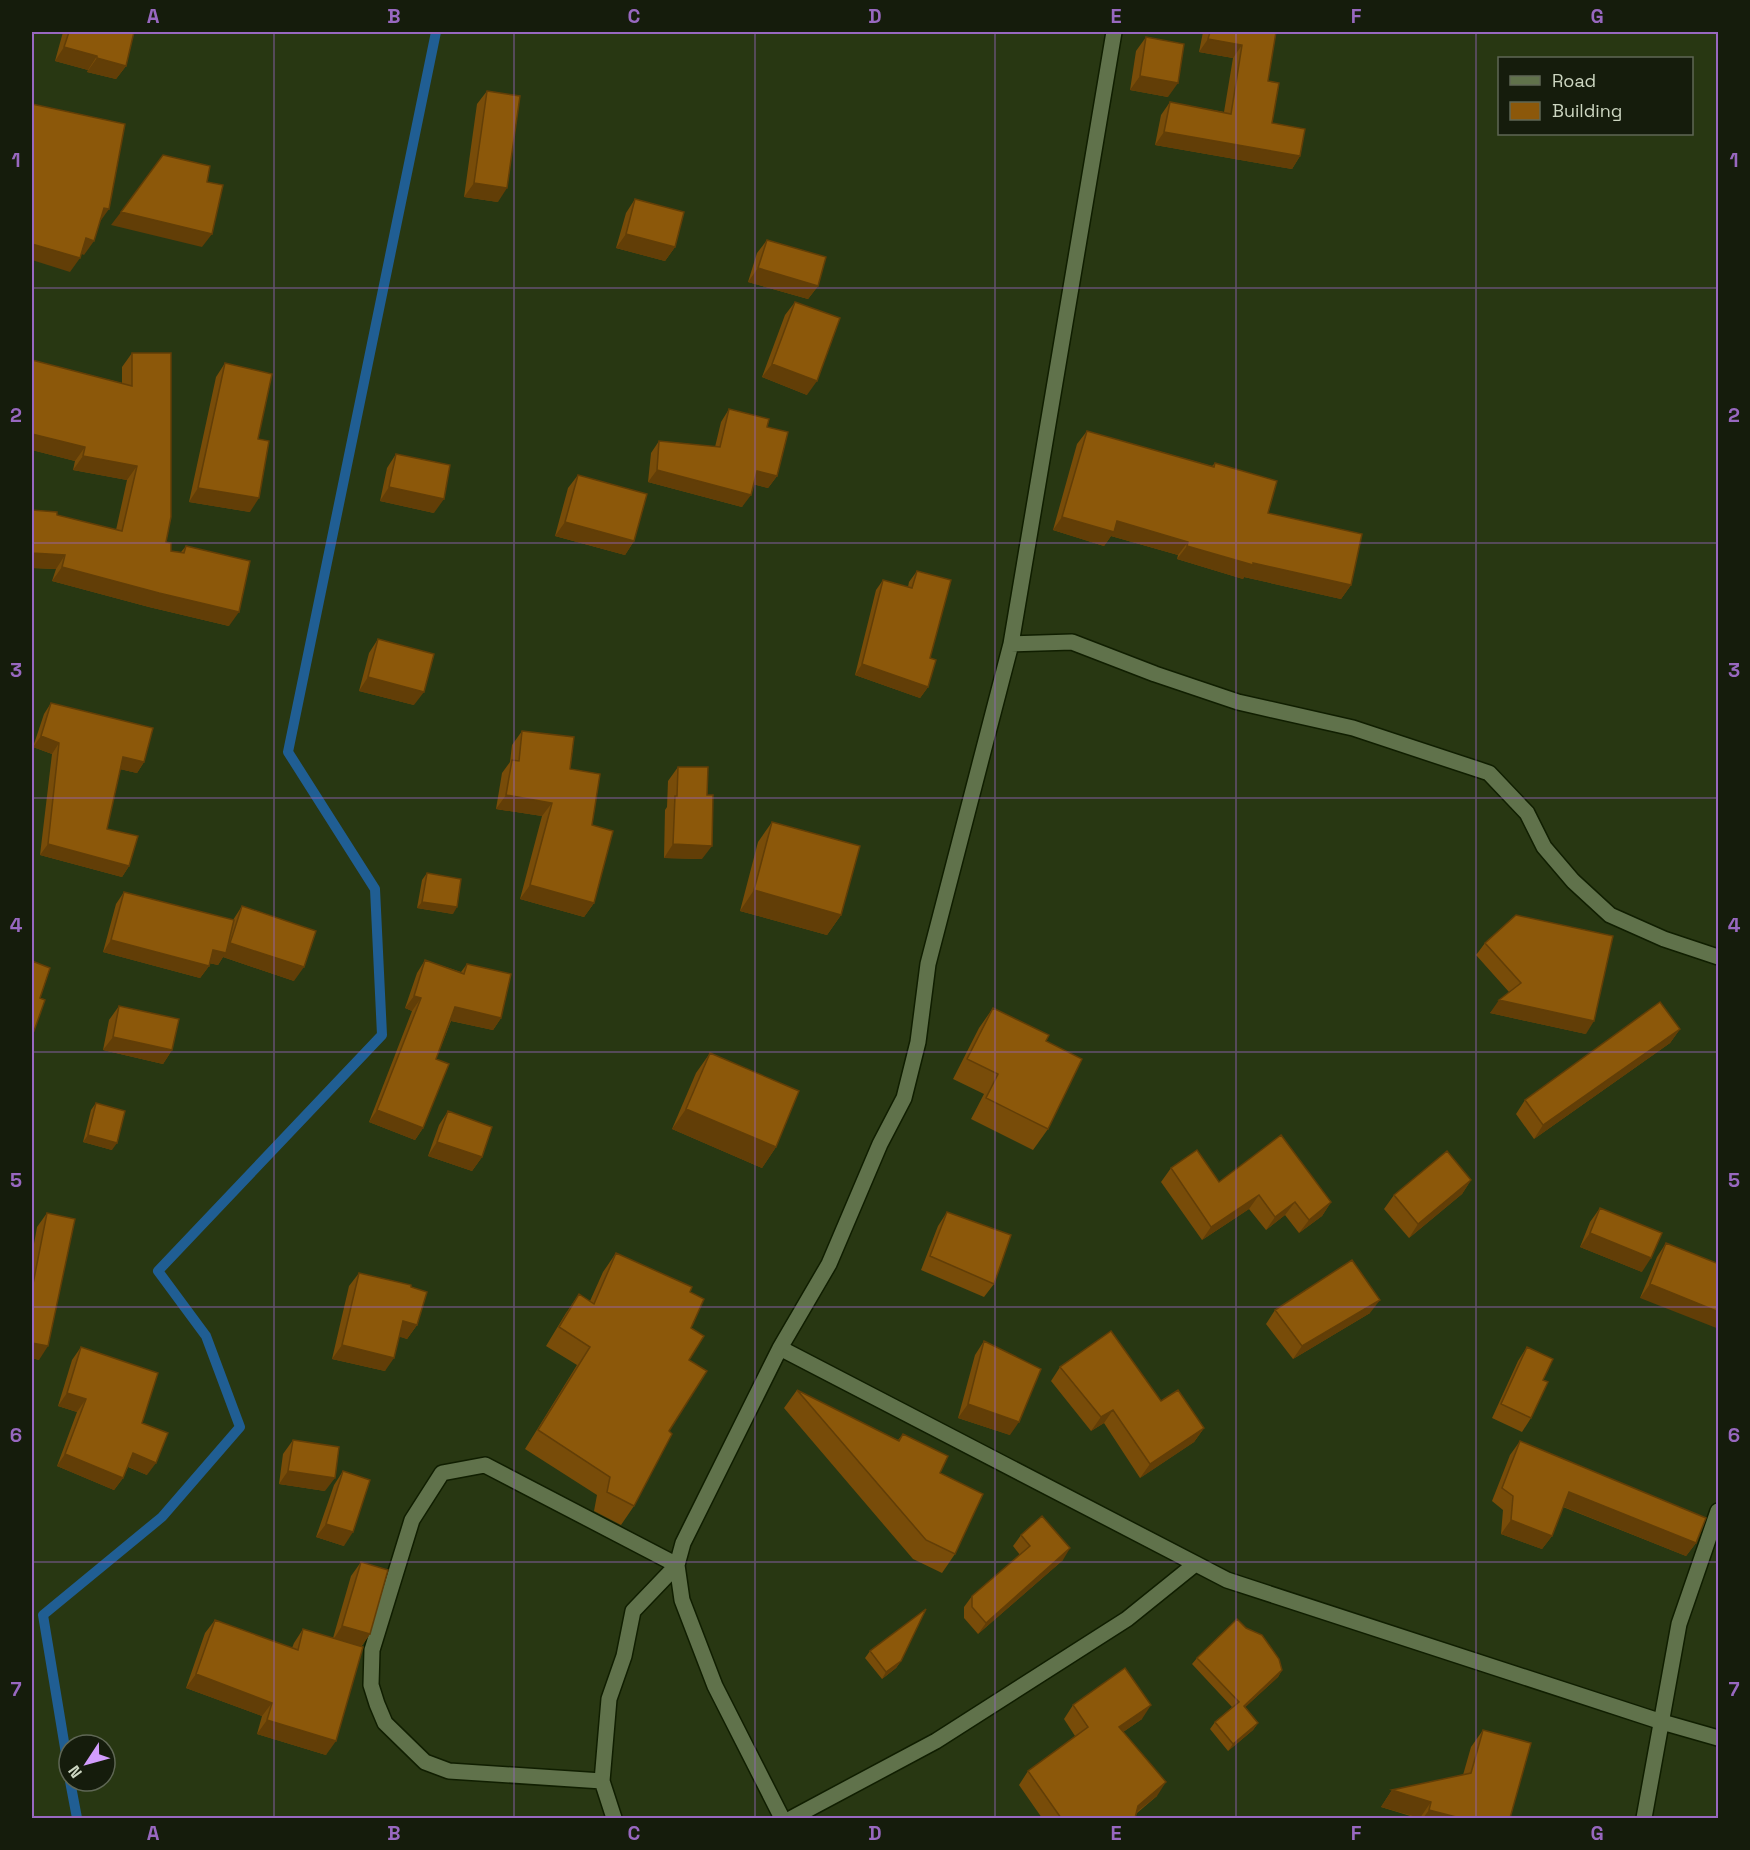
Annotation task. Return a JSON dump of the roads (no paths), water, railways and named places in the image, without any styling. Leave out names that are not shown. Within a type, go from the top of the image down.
[{"type":"street","points":[[782,1818],[715,1686],[682,1600],[677,1565],[683,1543],[780,1348],[829,1264],[880,1143],[904,1098],[918,1042],[928,964],[1011,644],[1114,32]]},
{"type":"street","points":[[1011,644],[1072,642],[1155,674],[1238,702],[1353,728],[1489,773],[1527,813],[1544,847],[1573,881],[1610,915],[1664,939],[1719,957]]},
{"type":"street","points":[[780,1348],[1194,1565],[1227,1580],[1662,1722],[1719,1738]]},
{"type":"street","points":[[602,1781],[449,1771],[425,1762],[385,1723],[372,1685],[372,1650],[412,1520],[442,1473],[485,1465],[677,1565]]},
{"type":"street","points":[[1644,1818],[1679,1624],[1719,1511]]},
{"type":"street","points":[[614,1818],[602,1781],[609,1699],[624,1656],[633,1611],[677,1565]]},
{"type":"street","points":[[792,1818],[936,1741],[1127,1619],[1194,1565]]},
{"type":"waterway","points":[[63,1733],[43,1615],[162,1517],[240,1427],[206,1336],[158,1271],[382,1035],[375,889],[288,752],[436,32]]},
{"type":"waterway","points":[[72,1793],[77,1818]]}]
